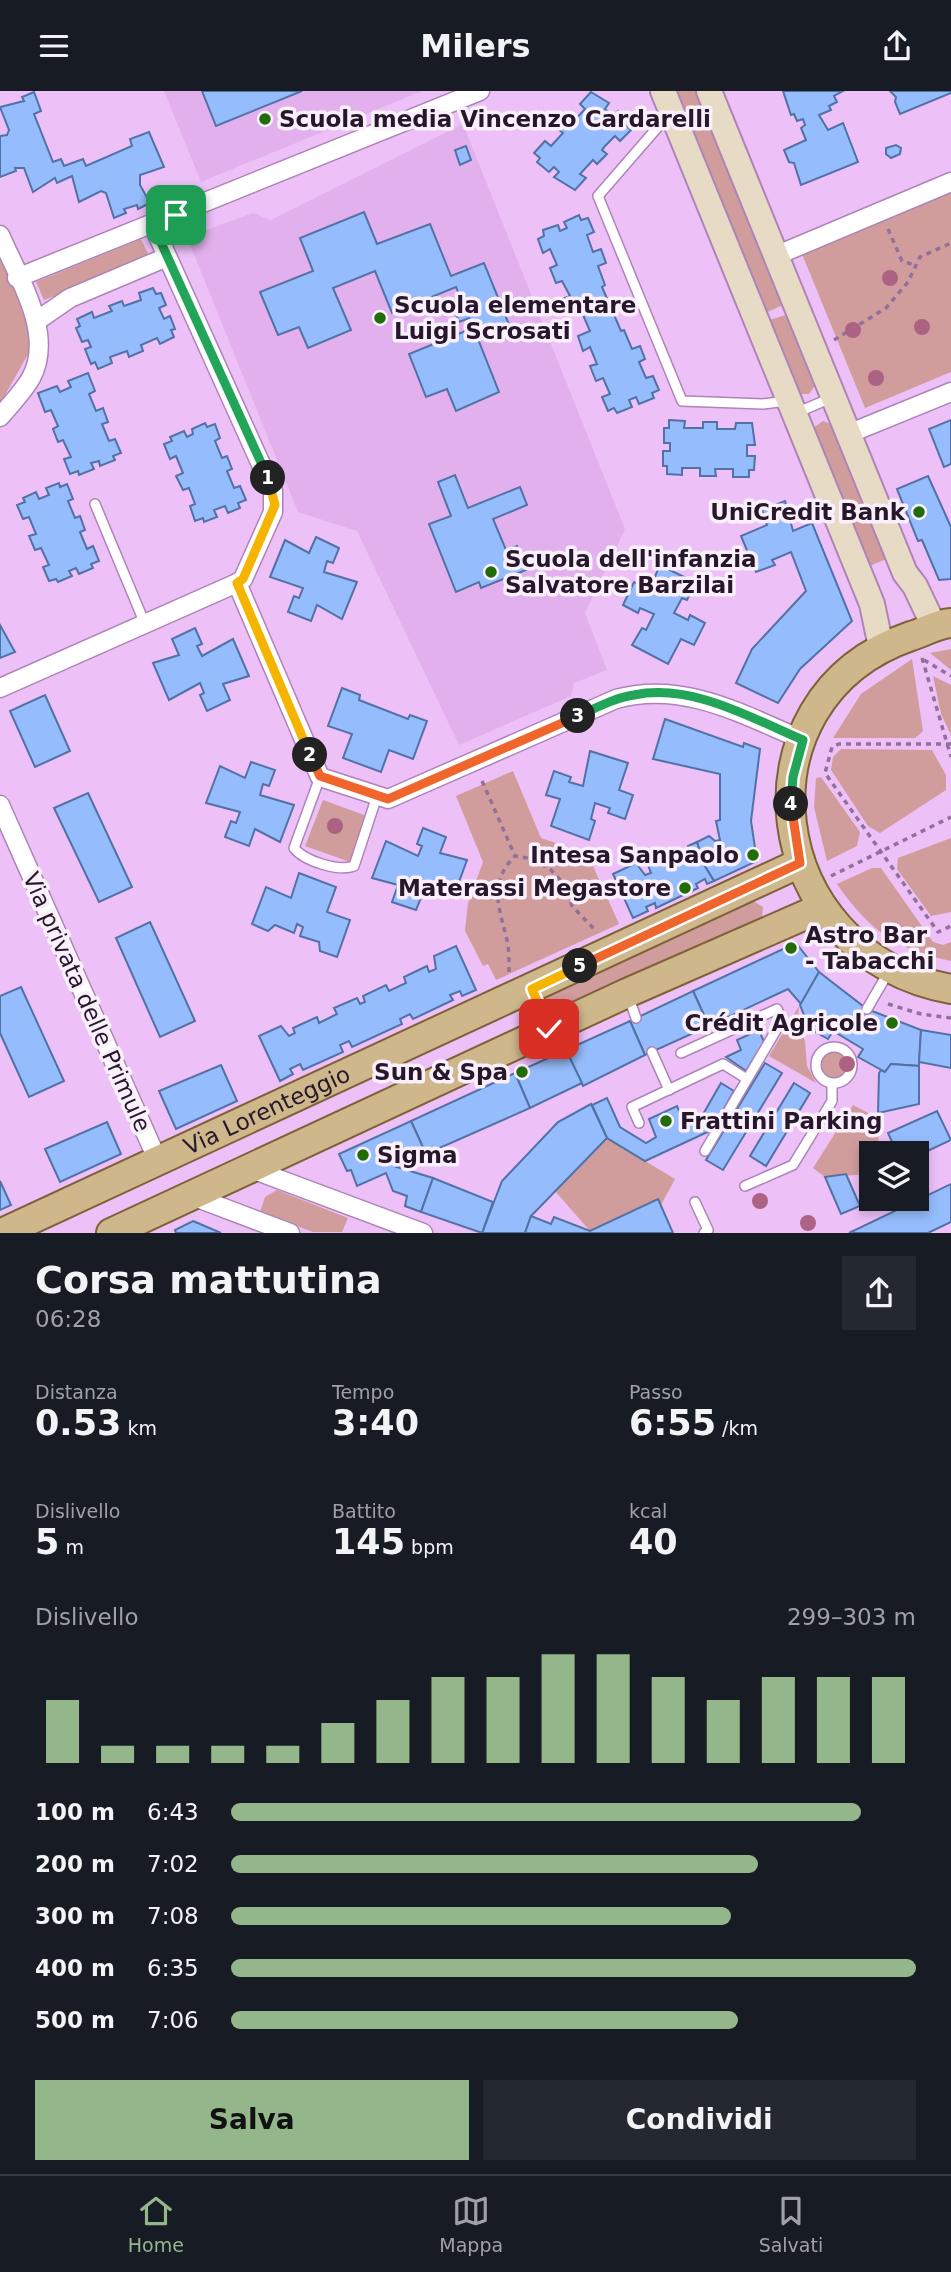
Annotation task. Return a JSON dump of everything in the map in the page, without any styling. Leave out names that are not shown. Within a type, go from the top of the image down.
[{"type":"main road","points":[[709,91],[905,573],[943,624],[881,647],[853,668],[829,693],[803,740],[793,777],[791,823],[800,863],[821,908],[852,943],[890,969],[911,979],[951,989]]},
{"type":"main road","points":[[667,101],[873,604],[881,647]]},
{"type":"main road","points":[[865,586],[877,589],[896,581],[905,573]]},
{"type":"main road","name":"Via Lorenteggio","points":[[2,1233],[800,863]]},
{"type":"main road","name":"Via Lorenteggio","points":[[111,1233],[549,1029],[632,1006],[821,908]]},
{"type":"street","points":[[18,278],[480,91]]},
{"type":"street","points":[[775,256],[951,182]]},
{"type":"street","points":[[0,688],[237,583],[243,579],[273,512],[275,498],[153,225]]},
{"type":"street","points":[[0,235],[38,320],[40,345],[32,377],[0,417]]},
{"type":"street","points":[[38,320],[70,298],[167,257]]},
{"type":"street","points":[[848,434],[951,392]]},
{"type":"street","points":[[237,583],[320,776],[377,796],[388,799],[616,699],[652,692],[695,696],[803,740]]},
{"type":"street","name":"Via privata delle Primule","points":[[0,806],[158,1161]]},
{"type":"street","points":[[248,1167],[386,1226],[422,1233]]},
{"type":"street","points":[[191,1196],[290,1233]]},
{"type":"lane","points":[[667,101],[598,196],[682,401],[793,407],[833,397]]},
{"type":"lane","points":[[96,504],[145,624]]},
{"type":"lane","points":[[320,776],[293,848],[298,853],[328,865],[344,868],[354,866],[377,796]]},
{"type":"lane","points":[[867,1009],[890,969]]},
{"type":"lane","points":[[528,991],[549,1029]]},
{"type":"lane","points":[[681,1053],[777,1009],[782,1020],[705,1151]]},
{"type":"lane","points":[[846,1045],[852,1062],[851,1071],[847,1078],[832,1084],[818,1075],[816,1059],[827,1048],[846,1045]]},
{"type":"lane","points":[[652,1052],[669,1090]]},
{"type":"lane","points":[[639,1123],[632,1107],[723,1064],[747,1079]]},
{"type":"lane","points":[[745,1186],[793,1165],[832,1101],[832,1084]]},
{"type":"lane","points":[[695,1202],[708,1230],[704,1233]]},
{"type":"path","points":[[887,228],[902,261],[914,265]]},
{"type":"path","points":[[834,340],[886,309],[908,282],[920,257],[951,243]]},
{"type":"path","points":[[919,649],[951,757]]},
{"type":"path","points":[[922,659],[951,676]]},
{"type":"path","points":[[948,744],[839,744],[832,747],[825,772],[938,932],[951,926]]},
{"type":"path","points":[[482,781],[515,856]]},
{"type":"path","points":[[830,877],[951,817]]},
{"type":"path","points":[[515,856],[533,859],[551,870],[566,886],[572,906],[600,936],[608,951]]},
{"type":"path","points":[[515,856],[505,867],[497,907],[508,945],[509,979],[528,991]]},
{"type":"path","points":[[888,1004],[921,1014],[951,1018]]},
{"type":"shaded area","name":"Scuola media Vincenzo Cardarelli","points":[[164,91],[422,91],[201,182]]},
{"type":"shaded area","points":[[671,91],[697,91],[785,304],[763,314]]},
{"type":"shaded area","points":[[463,124],[625,529],[585,613],[607,670],[574,683],[571,696],[459,745],[357,531],[298,512],[187,237],[253,213],[271,220]]},
{"type":"shaded area","points":[[951,193],[951,372],[865,408],[802,254]]},
{"type":"shaded area","points":[[141,239],[150,258],[44,300],[36,282]]},
{"type":"shaded area","points":[[0,254],[36,340],[0,404]]},
{"type":"shaded area","points":[[789,314],[816,384],[809,394],[799,394],[766,321]]},
{"type":"shaded area","points":[[823,421],[834,425],[889,558],[867,567],[813,428]]},
{"type":"shaded area","points":[[951,649],[951,670],[930,653]]},
{"type":"shaded area","points":[[912,659],[923,731],[915,738],[833,738],[861,694]]},
{"type":"shaded area","points":[[933,676],[951,685],[951,735],[941,714]]},
{"type":"shaded area","points":[[841,749],[932,750],[946,775],[946,790],[880,833],[868,826],[831,770],[833,757]]},
{"type":"shaded area","points":[[513,771],[541,838],[579,851],[593,866],[619,924],[496,980],[488,964],[483,966],[465,931],[468,903],[483,862],[456,796]]},
{"type":"shaded area","points":[[821,777],[860,832],[857,846],[827,861],[814,807],[816,778]]},
{"type":"shaded area","points":[[323,800],[367,816],[350,862],[305,846]]},
{"type":"shaded area","points":[[951,838],[951,912],[931,916],[897,869],[898,858]]},
{"type":"shaded area","points":[[872,868],[881,868],[933,942],[943,945],[951,942],[951,961],[914,951],[885,935],[860,913],[837,884]]},
{"type":"shaded area","points":[[748,898],[763,907],[761,926],[549,1023],[537,995]]},
{"type":"shaded area","points":[[799,1006],[798,1021],[805,1041],[807,1066],[816,1083],[769,1056]]},
{"type":"shaded area","points":[[834,1049],[844,1054],[849,1064],[844,1074],[834,1079],[824,1074],[819,1064],[824,1054]]},
{"type":"shaded area","points":[[853,1105],[879,1119],[878,1141],[859,1141],[859,1175],[825,1177],[813,1168]]},
{"type":"shaded area","points":[[607,1138],[675,1179],[661,1205],[658,1200],[590,1231],[555,1191]]},
{"type":"shaded area","points":[[277,1190],[348,1218],[342,1232],[313,1232],[260,1212],[265,1197]]},
{"type":"building","points":[[202,91],[302,91],[216,126]]},
{"type":"building","points":[[783,91],[843,91],[834,96],[837,102],[829,106],[831,110],[819,115],[828,130],[843,123],[858,162],[801,185],[794,163],[789,162],[784,150],[806,140],[801,128],[805,125],[803,119],[797,121],[794,114],[791,115]]},
{"type":"building","points":[[890,91],[951,93],[900,114],[895,102],[896,97]]},
{"type":"building","points":[[34,92],[41,111],[34,114],[53,162],[61,159],[64,166],[83,159],[86,166],[132,146],[130,139],[149,132],[164,167],[140,175],[140,185],[150,203],[138,209],[137,205],[124,209],[126,213],[114,218],[106,193],[101,191],[79,202],[72,176],[57,183],[55,178],[33,192],[24,168],[15,168],[16,171],[0,177],[0,136],[7,135],[9,130],[0,107],[24,101],[22,97]]},
{"type":"building","points":[[591,92],[609,103],[605,109],[613,116],[618,111],[627,120],[625,124],[631,130],[620,141],[615,136],[605,146],[602,150],[607,154],[597,164],[593,160],[580,174],[586,178],[575,190],[554,177],[559,172],[554,167],[549,172],[537,162],[540,158],[534,153],[545,141],[551,146],[563,133],[557,128],[567,116],[573,122],[585,109],[580,104]]},
{"type":"building","points":[[896,145],[901,148],[900,154],[891,158],[886,154],[886,148]]},
{"type":"building","points":[[466,146],[471,160],[460,165],[455,150]]},
{"type":"building","points":[[364,212],[377,244],[430,224],[451,276],[484,263],[510,327],[478,339],[499,392],[456,411],[447,389],[426,397],[409,354],[473,328],[469,318],[459,322],[450,301],[460,297],[456,287],[392,313],[375,271],[333,288],[351,330],[308,348],[299,327],[278,335],[260,292],[313,271],[300,238]]},
{"type":"building","points":[[579,215],[581,220],[588,218],[594,232],[587,235],[593,252],[601,249],[606,263],[598,266],[605,285],[602,287],[621,331],[624,330],[632,349],[640,346],[645,359],[639,362],[646,378],[653,376],[659,390],[652,393],[654,398],[639,404],[636,397],[629,400],[632,407],[617,413],[614,408],[608,411],[602,397],[610,394],[603,378],[596,381],[590,366],[597,364],[590,347],[583,351],[578,336],[590,331],[580,308],[568,314],[562,299],[570,296],[562,281],[556,283],[550,268],[557,265],[550,249],[543,253],[538,239],[544,236],[543,230],[558,225],[560,231],[567,228],[564,222]]},
{"type":"building","points":[[153,288],[156,294],[161,293],[166,305],[159,308],[164,319],[170,316],[175,329],[171,330],[174,337],[160,344],[157,338],[141,345],[143,351],[129,357],[127,351],[110,357],[112,363],[98,369],[95,362],[91,364],[85,349],[91,347],[88,340],[82,342],[76,328],[80,326],[77,319],[92,312],[94,318],[112,311],[109,306],[122,301],[124,306],[141,300],[139,293]]},
{"type":"building","points":[[88,373],[95,391],[89,394],[96,411],[103,408],[108,422],[102,424],[109,441],[115,439],[121,453],[113,456],[115,460],[100,466],[99,461],[91,463],[94,469],[79,475],[78,471],[70,474],[64,459],[71,457],[63,440],[58,442],[53,429],[58,426],[51,410],[45,412],[38,393],[57,386],[60,392],[71,387],[68,381]]},
{"type":"building","points":[[669,420],[685,421],[684,428],[703,428],[703,422],[717,422],[717,429],[735,429],[736,423],[752,423],[755,445],[747,445],[747,456],[755,456],[754,470],[749,470],[749,477],[733,477],[733,469],[715,469],[716,476],[700,476],[700,468],[682,468],[682,475],[667,474],[667,466],[663,466],[663,451],[670,451],[670,443],[664,443],[664,428],[669,428]]},
{"type":"building","points":[[951,420],[951,464],[944,467],[929,429]]},
{"type":"building","points":[[205,423],[207,427],[215,424],[220,438],[215,441],[222,458],[227,456],[232,469],[227,471],[234,488],[240,486],[246,500],[238,503],[240,508],[228,513],[225,506],[214,510],[217,517],[204,522],[203,518],[195,521],[190,506],[195,504],[189,488],[183,490],[176,476],[183,473],[176,456],[170,459],[164,444],[172,441],[170,437],[184,431],[187,437],[193,434],[192,429]]},
{"type":"building","points":[[455,475],[468,508],[520,487],[527,505],[493,519],[506,550],[517,546],[526,570],[481,588],[479,582],[456,592],[429,524],[451,516],[438,482]]},
{"type":"building","points":[[928,476],[951,527],[951,579],[939,580],[922,540],[918,541],[897,489]]},
{"type":"building","points":[[59,483],[60,487],[67,484],[73,499],[68,501],[75,518],[80,516],[85,530],[80,532],[87,549],[93,546],[99,561],[91,564],[93,568],[79,574],[76,568],[69,571],[72,576],[58,582],[56,579],[49,581],[43,567],[49,565],[41,548],[35,550],[29,536],[36,534],[29,517],[23,519],[17,505],[25,502],[23,498],[36,492],[39,499],[49,495],[46,488]]},
{"type":"building","points":[[785,501],[793,531],[812,523],[852,621],[800,669],[778,703],[736,683],[752,649],[806,591],[791,552],[772,560],[775,565],[756,572],[741,536],[767,525],[762,510]]},
{"type":"building","points":[[316,537],[339,548],[333,563],[327,561],[324,572],[357,582],[342,619],[317,605],[311,621],[288,612],[294,596],[299,598],[303,588],[270,577],[285,540],[309,553]]},
{"type":"building","points":[[660,565],[696,583],[687,600],[682,598],[674,613],[688,620],[690,615],[705,623],[694,645],[681,639],[668,664],[632,645],[642,628],[646,630],[654,614],[640,608],[638,613],[623,605],[634,582],[649,590]]},
{"type":"building","points":[[0,625],[15,652],[0,658]]},
{"type":"building","points":[[195,628],[202,644],[197,646],[202,656],[233,639],[249,676],[223,684],[230,700],[207,711],[200,695],[204,693],[200,683],[169,700],[153,663],[179,655],[172,639]]},
{"type":"building","points":[[342,688],[360,695],[359,700],[408,719],[410,715],[427,721],[413,759],[389,750],[381,772],[343,758],[352,734],[328,726]]},
{"type":"building","points":[[45,695],[70,751],[35,767],[10,711]]},
{"type":"building","points":[[665,719],[743,747],[744,743],[760,749],[751,821],[757,861],[714,881],[703,863],[697,842],[709,836],[715,841],[720,840],[716,821],[720,820],[720,774],[653,759]]},
{"type":"building","points":[[590,751],[628,763],[619,790],[633,795],[625,819],[608,813],[610,808],[595,803],[591,819],[595,821],[589,840],[551,826],[560,799],[546,795],[554,771],[571,777],[569,782],[583,786]]},
{"type":"building","points":[[251,762],[275,770],[269,786],[263,784],[260,795],[294,805],[280,842],[255,829],[249,846],[225,837],[231,821],[236,823],[240,812],[206,803],[220,766],[245,778]]},
{"type":"building","points":[[88,793],[132,887],[99,902],[54,808]]},
{"type":"building","points":[[423,828],[446,837],[440,853],[467,860],[453,898],[421,882],[417,893],[422,895],[416,910],[392,902],[398,885],[372,878],[386,841],[418,856],[422,846],[417,844]]},
{"type":"building","points":[[697,842],[703,863],[714,881],[707,884],[705,879],[696,884],[698,888],[656,908],[655,903],[646,907],[648,911],[633,918],[613,874],[636,863],[645,875],[651,873],[648,865],[671,854],[673,860],[691,852],[688,846]]},
{"type":"building","points":[[299,873],[336,887],[327,912],[350,920],[337,957],[320,951],[319,942],[300,936],[303,927],[297,924],[294,933],[275,925],[268,931],[252,924],[266,887],[291,898]]},
{"type":"building","points":[[150,922],[195,1021],[160,1037],[116,938]]},
{"type":"building","points":[[796,943],[819,972],[801,1004],[788,989],[709,1026],[693,991]]},
{"type":"building","points":[[456,946],[476,990],[462,996],[460,991],[450,995],[453,1000],[413,1019],[410,1014],[400,1019],[402,1024],[352,1047],[349,1041],[340,1045],[343,1052],[303,1070],[300,1064],[290,1069],[293,1074],[280,1081],[259,1036],[281,1026],[289,1036],[295,1033],[293,1028],[317,1017],[319,1023],[337,1014],[334,1008],[357,998],[360,1004],[365,1002],[363,996],[386,985],[389,991],[406,983],[404,977],[427,966],[429,972],[436,969],[434,956]]},
{"type":"building","points":[[819,972],[867,1009],[921,1030],[919,1066],[891,1064],[885,1072],[858,1057],[863,1049],[833,1031],[828,1039],[800,1023],[804,1015],[800,1005]]},
{"type":"building","points":[[21,987],[64,1081],[29,1097],[0,1033],[0,996]]},
{"type":"building","points":[[693,991],[709,1026],[645,1055],[630,1021]]},
{"type":"building","points":[[630,1021],[645,1055],[583,1086],[566,1050]]},
{"type":"building","points":[[759,1030],[764,1042],[746,1071],[726,1057],[741,1050],[737,1040]]},
{"type":"building","points":[[921,1030],[951,1035],[951,1068],[919,1062]]},
{"type":"building","points":[[566,1050],[582,1083],[530,1108],[515,1073]]},
{"type":"building","points":[[765,1063],[782,1073],[723,1170],[706,1160]]},
{"type":"building","points":[[891,1064],[919,1066],[919,1104],[878,1113],[879,1073],[881,1070],[885,1072]]},
{"type":"building","points":[[221,1065],[237,1101],[176,1129],[159,1091]]},
{"type":"building","points":[[515,1073],[530,1108],[426,1154],[411,1121]]},
{"type":"building","name":"Frattini Parking","points":[[721,1083],[734,1091],[712,1130],[645,1161],[607,1138],[592,1105],[607,1098],[620,1127],[646,1143],[656,1137],[649,1119],[677,1106],[684,1124],[702,1116]]},
{"type":"building","points":[[794,1083],[810,1093],[766,1166],[750,1156]]},
{"type":"building","points":[[591,1104],[607,1138],[531,1216],[525,1233],[482,1233],[502,1181],[558,1122]]},
{"type":"building","points":[[937,1111],[951,1140],[929,1150],[929,1141],[892,1141],[888,1133]]},
{"type":"building","points":[[411,1121],[426,1154],[397,1167],[433,1178],[421,1212],[405,1206],[407,1196],[393,1191],[386,1173],[357,1186],[351,1170],[347,1171],[339,1154]]},
{"type":"building","points":[[107,1122],[121,1154],[60,1182],[45,1149]]},
{"type":"building","points":[[846,1174],[859,1206],[841,1214],[825,1177]]},
{"type":"building","points":[[433,1178],[493,1202],[482,1233],[421,1212]]},
{"type":"building","points":[[0,1181],[11,1205],[0,1210]]},
{"type":"building","points":[[951,1184],[951,1222],[928,1233],[849,1233],[895,1211],[929,1211],[929,1195]]},
{"type":"building","points":[[658,1199],[673,1233],[525,1233],[531,1216],[551,1224],[554,1217],[590,1231]]},
{"type":"building","points":[[193,1221],[221,1233],[176,1233],[175,1230]]},
{"type":"place","name":"Scuola media Vincenzo Cardarelli","points":[[265,119]]},
{"type":"place","name":"Scuola elementare Luigi Scrosati","points":[[380,318]]},
{"type":"place","name":"UniCredit Bank","points":[[919,512]]},
{"type":"place","name":"Scuola dell'infanzia Salvatore Barzilai","points":[[491,572]]},
{"type":"place","name":"Intesa Sanpaolo","points":[[753,855]]},
{"type":"place","name":"Materassi Megastore","points":[[685,888]]},
{"type":"place","name":"Astro Bar - Tabacchi","points":[[791,948]]},
{"type":"place","name":"Crédit Agricole","points":[[892,1023]]},
{"type":"place","name":"Sun & Spa","points":[[522,1072]]},
{"type":"place","name":"Frattini Parking","points":[[666,1121]]},
{"type":"place","name":"Sigma","points":[[363,1155]]},
{"type":"route","points":[[176,215],[153,225],[275,498],[273,512],[243,579],[237,583],[320,776],[388,799],[616,699],[652,692],[695,696],[803,740],[797,756],[791,800],[791,823],[800,863],[532,989],[549,1029]]}]
